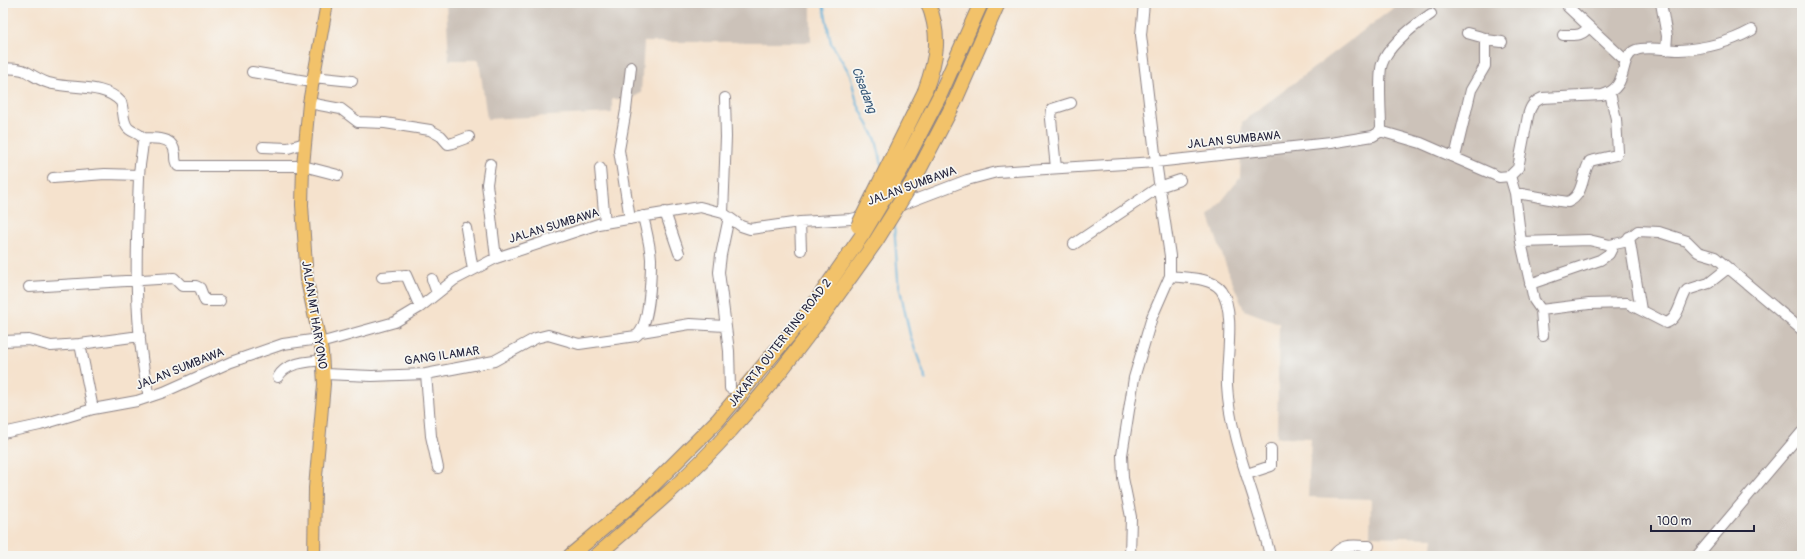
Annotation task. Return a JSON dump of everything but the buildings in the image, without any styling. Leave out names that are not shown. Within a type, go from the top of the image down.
[{"type":"highway","points":[[860,231],[925,91],[934,64],[936,41],[933,17],[928,3]]},
{"type":"highway","name":"JAKARTA OUTER RING ROAD 2","points":[[570,556],[644,494],[718,420],[810,310],[901,170],[939,97],[981,3]]},
{"type":"highway","name":"JAKARTA OUTER RING ROAD 2","points":[[596,556],[659,503],[730,431],[778,375],[825,314],[876,241],[915,178],[954,103],[998,3]]},
{"type":"main road","name":"JALAN MT HARYONO","points":[[314,556],[315,488],[322,416],[324,374],[320,341],[308,292],[302,210],[303,166],[309,103],[327,3]]},
{"type":"street","points":[[1130,556],[1131,517],[1122,478],[1122,454],[1137,364],[1152,317],[1170,276],[1170,246],[1159,187],[1141,35],[1144,3]]},
{"type":"street","points":[[1660,3],[1667,36],[1666,50]]},
{"type":"street","points":[[1568,7],[1626,61]]},
{"type":"street","points":[[1431,14],[1413,27],[1388,52],[1382,63],[1380,131],[1422,143],[1499,176],[1510,176],[1518,168],[1528,116],[1530,109],[1537,100],[1542,98],[1602,96],[1610,93],[1618,86],[1626,61],[1631,53],[1638,49],[1690,49],[1737,38],[1752,30]]},
{"type":"street","points":[[1563,35],[1581,34],[1585,32],[1588,26]]},
{"type":"street","points":[[1467,33],[1480,35],[1486,40],[1502,42]]},
{"type":"street","points":[[1455,158],[1471,90],[1485,66],[1486,40]]},
{"type":"street","points":[[630,218],[619,150],[626,110],[631,67]]},
{"type":"street","points":[[3,68],[23,70],[38,80],[53,85],[102,91],[111,94],[121,102],[125,123],[129,129],[140,134],[143,138],[166,140],[171,142],[178,166],[303,166],[338,175]]},
{"type":"street","points":[[252,72],[313,80],[352,82]]},
{"type":"street","points":[[1515,194],[1535,195],[1554,201],[1568,202],[1576,196],[1581,189],[1584,172],[1590,161],[1616,155],[1618,152],[1616,124],[1610,93]]},
{"type":"street","points":[[724,98],[726,137],[726,215],[719,272],[726,326],[730,388]]},
{"type":"street","points":[[309,103],[341,109],[358,122],[385,123],[430,130],[441,136],[448,144],[453,144],[469,137]]},
{"type":"street","points":[[1056,168],[1051,119],[1052,109],[1071,103]]},
{"type":"street","name":"JALAN SUMBAWA","points":[[3,433],[40,426],[93,409],[149,397],[231,362],[283,344],[320,341],[391,323],[420,307],[454,280],[496,258],[570,232],[605,223],[665,212],[704,207],[726,215],[741,226],[750,229],[800,222],[865,217],[883,212],[976,177],[997,172],[1156,162],[1330,143],[1373,136],[1380,131]]},
{"type":"street","points":[[143,138],[139,175],[137,280],[142,362],[149,397]]},
{"type":"street","points":[[263,147],[288,148],[305,143]]},
{"type":"street","points":[[490,164],[487,184],[496,258]]},
{"type":"street","points":[[600,168],[605,223]]},
{"type":"street","points":[[53,178],[105,174],[139,175]]},
{"type":"street","points":[[1510,176],[1515,194],[1521,242],[1530,284],[1534,300],[1541,310],[1543,336]]},
{"type":"street","points":[[1074,244],[1159,187],[1180,180]]},
{"type":"street","points":[[665,212],[679,253]]},
{"type":"street","points":[[643,216],[650,258],[648,300],[641,332],[690,324],[726,326]]},
{"type":"street","points":[[800,222],[801,250]]},
{"type":"street","points":[[466,228],[473,270]]},
{"type":"street","points":[[1521,242],[1589,240],[1614,244],[1624,242],[1641,231],[1659,232],[1672,236],[1687,241],[1698,252],[1715,257],[1802,330]]},
{"type":"street","points":[[1630,237],[1641,310]]},
{"type":"street","points":[[1530,284],[1600,260],[1609,254],[1614,244]]},
{"type":"street","points":[[1541,310],[1589,304],[1627,303],[1661,322],[1670,322],[1675,317],[1687,290],[1709,283],[1728,268]]},
{"type":"street","points":[[382,277],[406,275],[420,307]]},
{"type":"street","points":[[1170,276],[1210,282],[1218,286],[1224,294],[1229,321],[1228,394],[1240,451],[1270,556]]},
{"type":"street","points":[[30,287],[174,278],[182,286],[196,286],[200,288],[205,301],[220,301]]},
{"type":"street","points":[[432,279],[437,293]]},
{"type":"street","name":"GANG ILAMAR","points":[[324,374],[372,376],[426,374],[492,362],[540,337],[551,334],[579,344],[630,337],[641,332]]},
{"type":"street","points":[[3,341],[29,340],[51,346],[80,344],[140,336]]},
{"type":"street","points":[[80,344],[93,409]]},
{"type":"street","points":[[278,377],[289,367],[322,360]]},
{"type":"street","points":[[426,374],[431,436],[438,468]]},
{"type":"street","points":[[1696,556],[1802,432]]},
{"type":"street","points":[[1247,474],[1271,466],[1271,449]]},
{"type":"street","points":[[1333,556],[1339,548],[1346,546],[1369,546]]},
{"type":"shaded area","points":[[446,3],[811,3],[811,42],[644,42],[641,93],[630,99],[612,99],[612,113],[487,119],[479,60],[449,60]]},
{"type":"shaded area","points":[[1400,3],[1802,3],[1802,556],[1431,556],[1433,538],[1370,536],[1371,499],[1308,497],[1311,438],[1277,437],[1279,323],[1244,310],[1229,274],[1209,217],[1240,178],[1242,122]]},
{"type":"waterway","name":"Cisadang","points":[[823,3],[831,43],[850,74],[857,103],[876,140],[882,165]]},
{"type":"waterway","name":"Cisadang","points":[[894,224],[898,280],[910,335],[926,380]]}]
